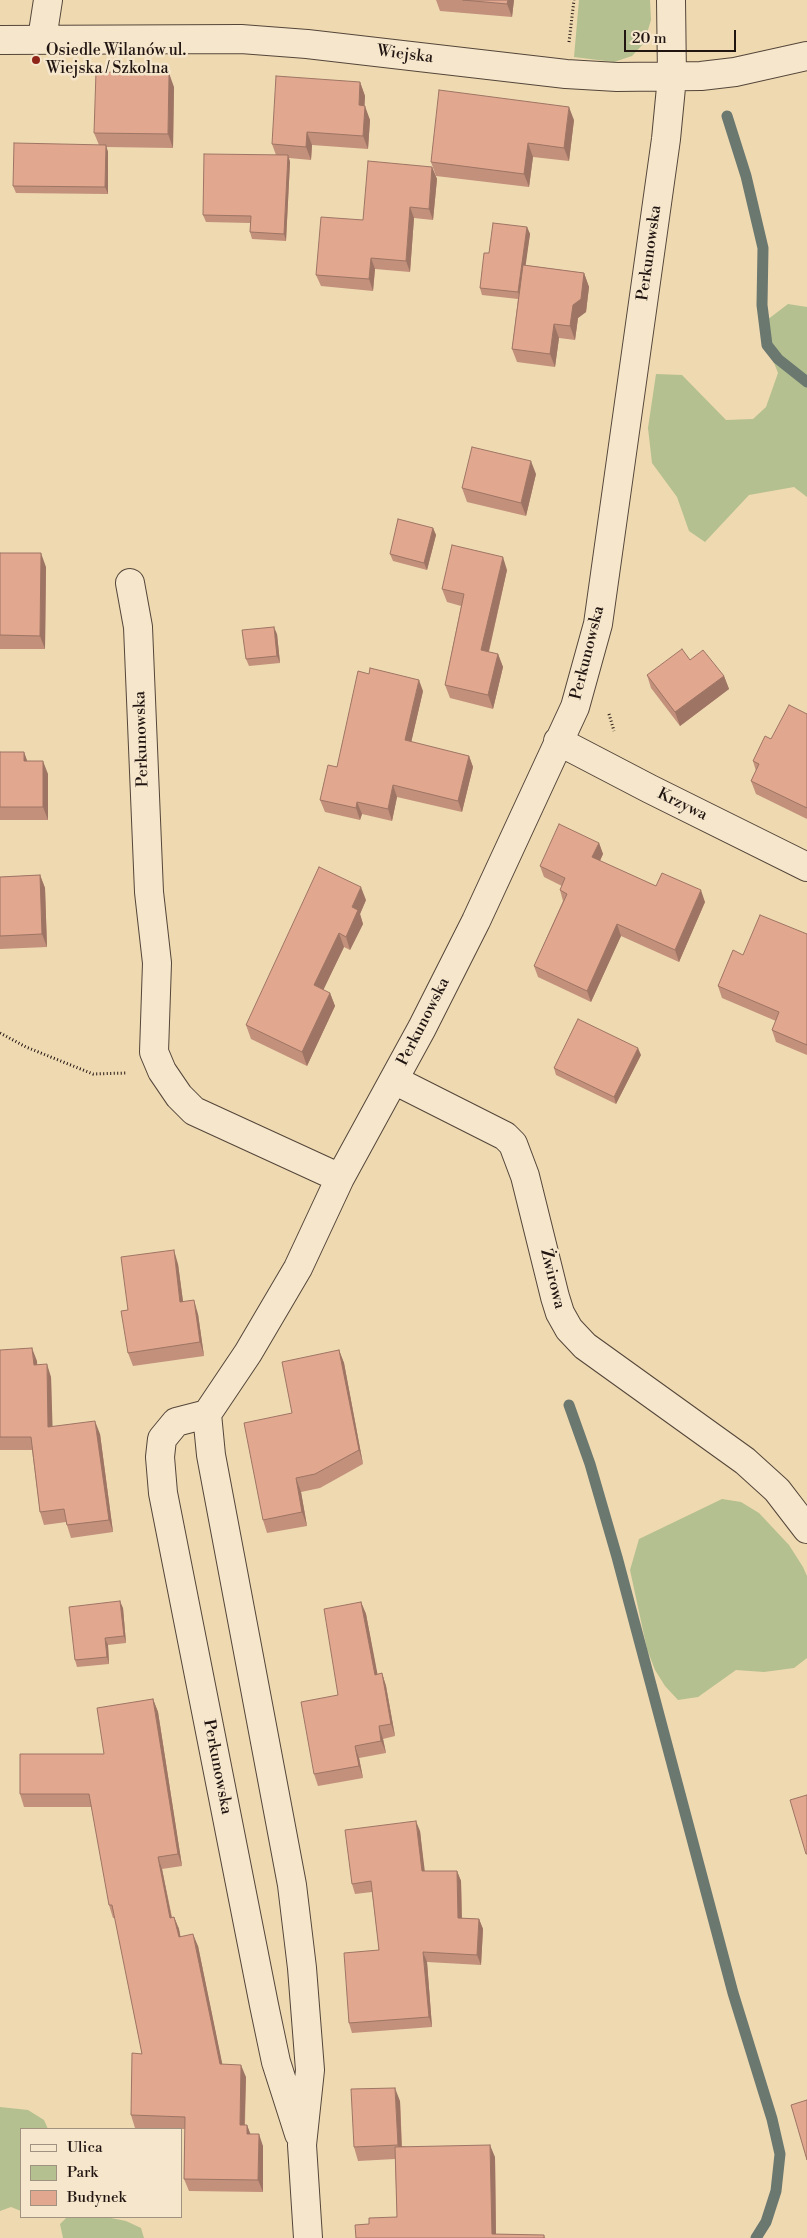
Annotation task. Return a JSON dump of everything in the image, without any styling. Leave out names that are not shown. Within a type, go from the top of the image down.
[{"type":"street","points":[[42,39],[48,0]]},
{"type":"street","name":"Perkunowska","points":[[308,2238],[302,2145],[310,2070],[302,1968],[292,1885],[211,1456],[207,1414],[248,1354],[298,1268],[340,1178],[394,1080],[476,921],[575,707],[598,624],[666,139],[672,78],[671,0]]},
{"type":"street","name":"Wiejska","points":[[0,40],[241,39],[308,44],[566,74],[672,78],[735,72],[807,56]]},
{"type":"street","name":"Perkunowska","points":[[130,583],[138,627],[149,892],[157,963],[154,1052],[162,1071],[179,1096],[194,1111],[340,1178]]},
{"type":"street","name":"Krzywa","points":[[558,741],[650,790],[807,867]]},
{"type":"street","name":"Żwirowa","points":[[394,1080],[504,1136],[513,1144],[526,1176],[560,1314],[569,1329],[585,1346],[745,1461],[776,1490],[807,1529]]},
{"type":"street","name":"Perkunowska","points":[[207,1414],[176,1422],[162,1440],[160,1457],[163,1493],[270,2034],[276,2062],[302,2145]]},
{"type":"path","points":[[0,1033],[26,1047],[93,1074],[162,1071]]},
{"type":"green space","points":[[579,0],[650,0],[651,20],[644,43],[632,56],[614,62],[574,57]]},
{"type":"green space","points":[[788,304],[807,307],[807,497],[794,487],[749,495],[705,542],[689,531],[677,497],[652,463],[648,428],[656,374],[682,375],[726,420],[753,419],[766,407],[778,373],[767,345],[767,320]]},
{"type":"green space","points":[[722,1499],[741,1502],[759,1513],[789,1545],[803,1567],[807,1576],[807,1658],[794,1668],[764,1672],[736,1670],[698,1697],[678,1700],[665,1686],[655,1670],[647,1649],[630,1570],[639,1539]]},
{"type":"green space","points":[[0,2107],[28,2110],[44,2120],[48,2128],[20,2128],[20,2211],[11,2207],[0,2211]]},
{"type":"green space","points":[[66,2218],[111,2218],[126,2221],[141,2228],[144,2238],[63,2238],[60,2224]]},
{"type":"building","points":[[463,0],[508,0],[507,4]]},
{"type":"building","points":[[96,72],[169,73],[168,134],[94,133]]},
{"type":"building","points":[[276,76],[360,82],[359,105],[365,106],[363,136],[307,132],[306,147],[272,144]]},
{"type":"building","points":[[439,90],[569,107],[564,148],[528,143],[524,174],[431,162]]},
{"type":"building","points":[[14,143],[106,145],[105,187],[13,186]]},
{"type":"building","points":[[204,154],[288,155],[284,234],[250,232],[251,216],[203,215]]},
{"type":"building","points":[[368,161],[432,167],[429,209],[410,207],[406,261],[371,258],[369,279],[316,275],[321,217],[363,220]]},
{"type":"building","points":[[493,223],[527,227],[518,292],[480,288],[484,253],[489,253]]},
{"type":"building","points":[[523,265],[584,273],[581,299],[573,305],[570,326],[554,324],[550,354],[512,349]]},
{"type":"building","points":[[472,447],[531,461],[521,503],[462,488]]},
{"type":"building","points":[[398,519],[433,528],[424,563],[390,554]]},
{"type":"building","points":[[452,545],[503,557],[481,650],[498,654],[488,695],[445,685],[464,594],[442,589]]},
{"type":"building","points":[[0,553],[41,553],[40,636],[0,635]]},
{"type":"building","points":[[274,627],[277,656],[246,659],[242,630]]},
{"type":"building","points":[[682,649],[690,660],[703,650],[724,676],[675,712],[647,675]]},
{"type":"building","points":[[370,668],[419,680],[405,740],[469,756],[458,801],[393,785],[388,809],[357,802],[356,808],[320,800],[328,765],[337,767],[358,671],[369,674]]},
{"type":"building","points":[[789,705],[807,714],[807,808],[751,781],[759,764],[753,761],[765,736],[771,739]]},
{"type":"building","points":[[0,752],[24,752],[24,761],[43,761],[43,807],[0,807]]},
{"type":"building","points":[[559,824],[599,843],[592,857],[656,886],[662,873],[701,890],[675,950],[617,924],[587,991],[534,966],[567,894],[560,890],[565,878],[540,866]]},
{"type":"building","points":[[319,867],[361,887],[352,907],[358,910],[346,937],[339,933],[314,985],[330,993],[302,1052],[246,1025]]},
{"type":"building","points":[[40,875],[42,934],[0,936],[0,877]]},
{"type":"building","points":[[760,915],[807,934],[807,1045],[772,1030],[779,1012],[718,986],[733,950],[743,955]]},
{"type":"building","points":[[578,1019],[638,1048],[614,1097],[554,1068]]},
{"type":"building","points":[[174,1250],[180,1302],[194,1300],[200,1342],[128,1353],[121,1311],[128,1310],[121,1257]]},
{"type":"building","points":[[32,1348],[34,1365],[47,1364],[48,1427],[95,1421],[109,1520],[67,1525],[64,1509],[40,1512],[31,1437],[0,1437],[0,1350]]},
{"type":"building","points":[[339,1350],[359,1450],[315,1474],[296,1478],[302,1512],[263,1520],[244,1423],[292,1413],[282,1362]]},
{"type":"building","points":[[120,1601],[124,1636],[105,1638],[107,1657],[75,1660],[69,1607]]},
{"type":"building","points":[[361,1602],[375,1675],[382,1673],[391,1724],[379,1726],[381,1741],[355,1746],[359,1766],[314,1774],[301,1702],[338,1695],[324,1609]]},
{"type":"building","points":[[153,1699],[178,1854],[158,1857],[170,1918],[174,1917],[179,1937],[193,1934],[220,2064],[241,2065],[240,2125],[247,2125],[247,2134],[259,2134],[258,2180],[184,2179],[185,2117],[131,2115],[132,2053],[142,2054],[112,1905],[109,1905],[89,1794],[20,1794],[20,1754],[104,1754],[97,1708]]},
{"type":"building","points":[[807,1795],[807,1854],[806,1854],[790,1800]]},
{"type":"building","points":[[416,1821],[422,1871],[457,1871],[458,1918],[479,1919],[477,1955],[423,1952],[429,2017],[349,2023],[344,1953],[379,1950],[371,1881],[352,1884],[345,1830]]},
{"type":"building","points":[[395,2088],[398,2145],[354,2147],[351,2089]]},
{"type":"building","points":[[807,2100],[807,2160],[791,2105]]},
{"type":"building","points":[[490,2145],[492,2234],[544,2235],[544,2238],[356,2238],[355,2225],[369,2224],[369,2218],[397,2217],[395,2147]]},
{"type":"waterway","points":[[727,116],[746,176],[763,248],[762,305],[767,345],[778,359],[807,382]]},
{"type":"waterway","points":[[569,1405],[590,1464],[617,1557],[733,1993],[772,2119],[780,2154],[776,2191],[766,2222],[756,2238]]},
{"type":"place","name":"Osiedle Wilanów ul. Wiejska / Szkolna","points":[[36,60]]}]
